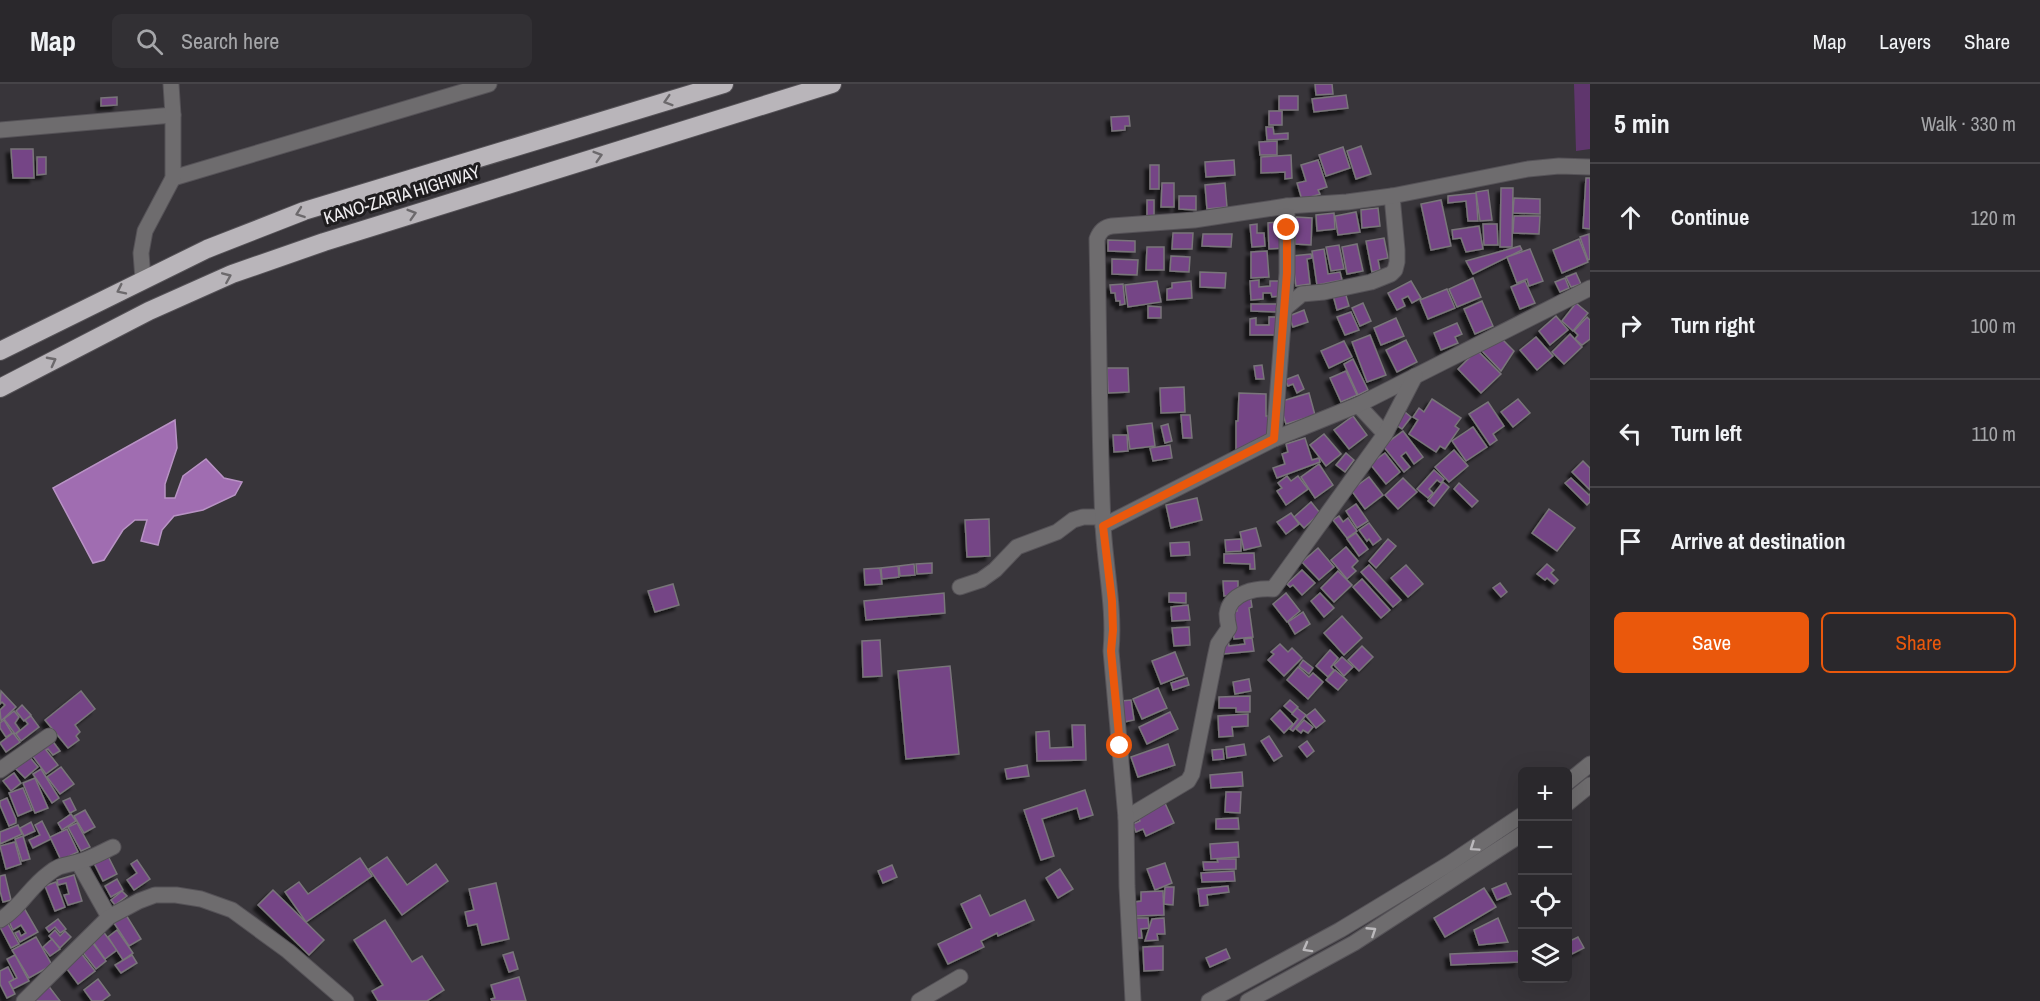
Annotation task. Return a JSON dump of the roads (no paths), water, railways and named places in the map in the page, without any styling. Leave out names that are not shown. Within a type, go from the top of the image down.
[{"type":"highway","name":"KANO-ZARIA HIGHWAY","points":[[0,351],[207,249],[304,211],[724,84]]},
{"type":"highway","name":"KANO-ZARIA HIGHWAY","points":[[0,388],[149,311],[232,274],[324,242],[832,84]]},
{"type":"street","points":[[143,279],[141,253],[145,231],[172,178],[171,84]]},
{"type":"street","points":[[172,178],[489,84]]},
{"type":"street","points":[[0,130],[173,115]]},
{"type":"street","points":[[1133,1001],[1126,818],[1111,651],[1112,601],[1103,522],[1099,234],[1107,226],[1194,220],[1287,206],[1392,196],[1528,169],[1559,166],[1590,167]]},
{"type":"street","points":[[1284,309],[1302,294],[1371,282],[1395,270],[1397,250],[1392,196]]},
{"type":"street","points":[[1274,439],[1287,273],[1287,206]]},
{"type":"street","points":[[960,587],[981,580],[995,570],[1017,547],[1057,532],[1072,519],[1083,517],[1103,522],[1274,439],[1358,405],[1590,288]]},
{"type":"street","points":[[1126,818],[1188,781],[1192,774],[1218,644],[1229,628],[1227,613],[1235,598],[1257,588],[1273,589],[1385,434],[1415,376]]},
{"type":"street","points":[[1358,405],[1385,434]]},
{"type":"street","points":[[0,770],[49,736]]},
{"type":"street","points":[[1572,779],[1590,764]]},
{"type":"street","points":[[1572,800],[1590,785]]},
{"type":"street","points":[[1209,1001],[1340,930],[1449,864],[1518,817]]},
{"type":"street","points":[[1248,1001],[1354,943],[1518,837]]},
{"type":"street","points":[[0,920],[11,913],[36,883],[50,872],[63,864],[78,862],[113,847]]},
{"type":"street","points":[[78,862],[109,918]]},
{"type":"street","points":[[24,1001],[109,918],[155,895],[176,895],[201,899],[232,910],[288,951],[346,1001]]},
{"type":"street","points":[[919,1001],[960,977]]}]
